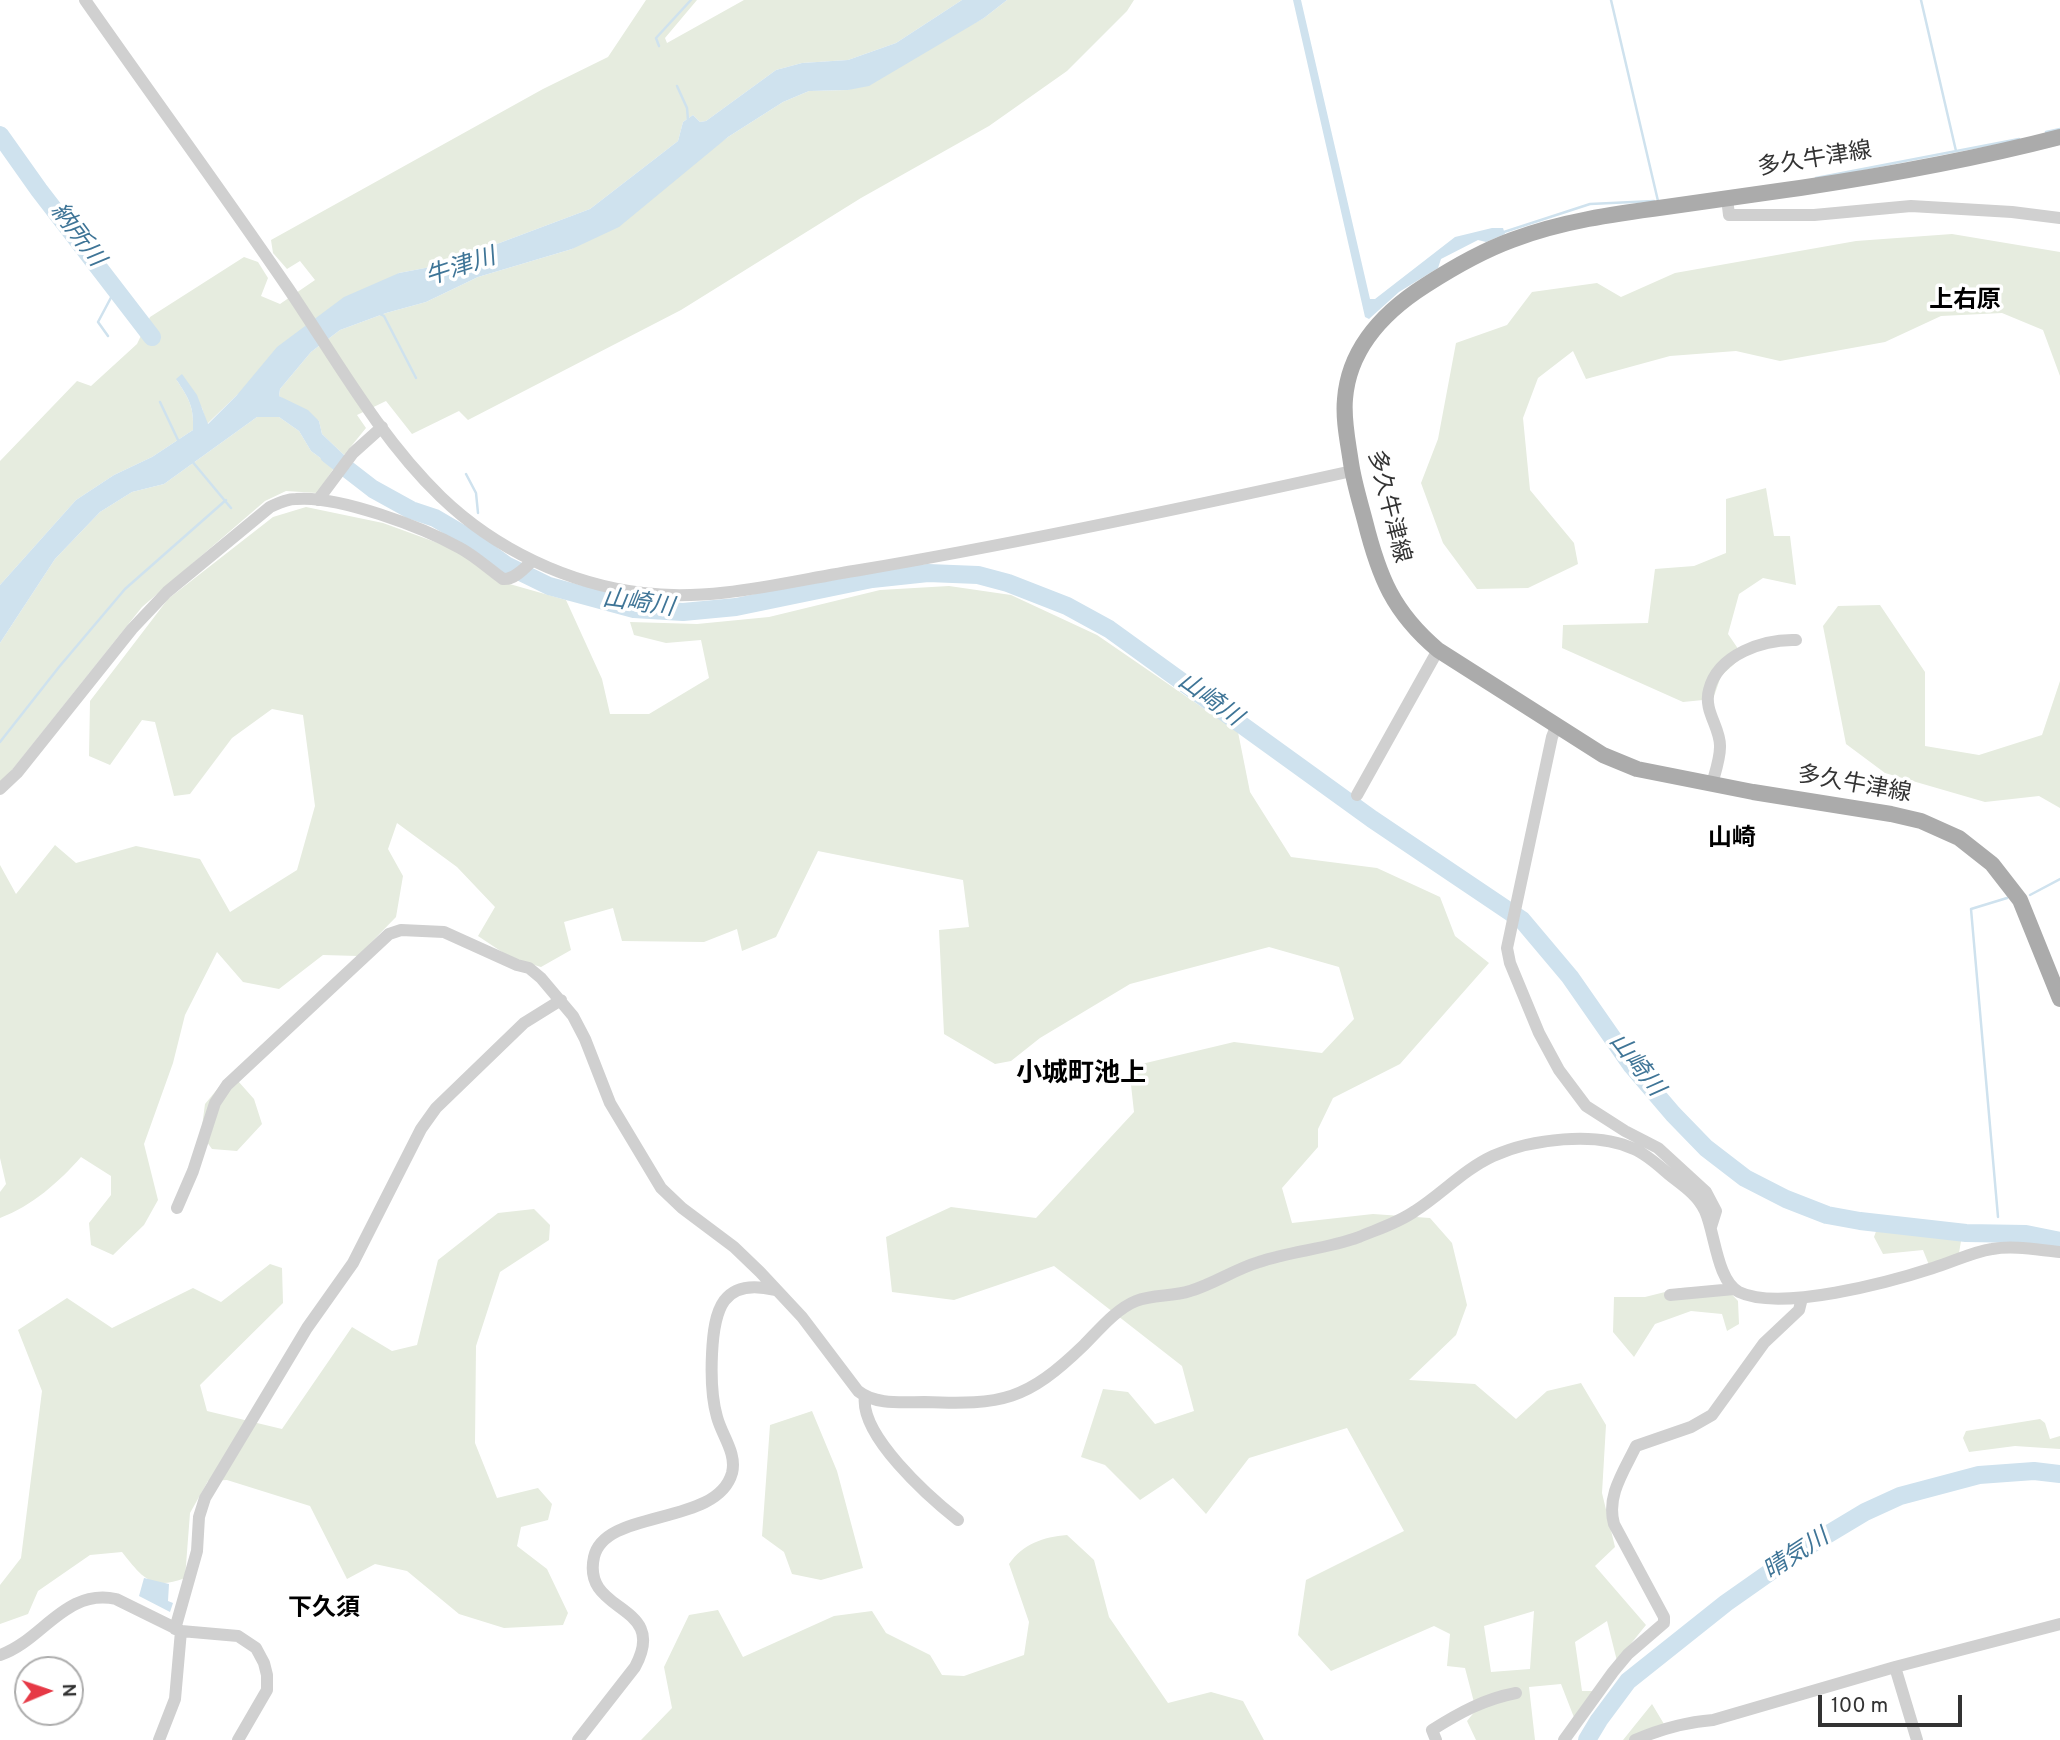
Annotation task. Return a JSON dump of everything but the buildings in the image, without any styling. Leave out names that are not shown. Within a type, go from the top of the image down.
[{"type":"main road","name":"多久牛津線","points":[[2060,138],[1864,177],[1610,215],[1544,229],[1511,240],[1465,261],[1404,299],[1368,334],[1352,369],[1345,398],[1346,434],[1352,471],[1375,560],[1385,587],[1399,610],[1417,632],[1438,650],[1556,727],[1603,755],[1637,769],[1892,814],[1921,821],[1959,838],[1992,864],[2020,900],[2060,999]]},
{"type":"street","points":[[85,0],[408,463],[441,498],[480,530],[529,564],[606,587],[645,593],[678,595],[723,592],[949,555],[1352,471]]},
{"type":"street","points":[[1727,198],[1729,215],[1814,215],[1911,206],[2060,218]]},
{"type":"street","points":[[318,500],[353,453],[382,427]]},
{"type":"street","points":[[0,789],[17,773],[132,629],[167,592],[270,507],[286,500],[318,500],[388,517],[429,532],[463,549],[503,579],[508,580],[529,564]]},
{"type":"street","points":[[1712,784],[1721,745],[1708,710],[1709,690],[1717,673],[1737,653],[1758,644],[1796,640]]},
{"type":"street","points":[[1357,795],[1438,650]]},
{"type":"street","points":[[1556,727],[1507,948],[1510,963],[1539,1033],[1559,1070],[1586,1106],[1658,1149],[1706,1192],[1716,1211],[1711,1227]]},
{"type":"street","points":[[177,1208],[193,1171],[215,1102],[227,1085],[389,934],[401,930],[429,930],[459,937],[517,965],[529,968],[561,1000],[585,1039],[610,1103],[661,1188],[682,1209],[734,1247],[802,1317],[858,1391],[865,1396],[890,1401],[968,1404],[995,1401],[1021,1393],[1052,1374],[1102,1326],[1135,1301],[1195,1290],[1261,1261],[1353,1239],[1415,1211],[1472,1167],[1495,1155],[1531,1145],[1569,1140],[1606,1140],[1638,1150],[1693,1193],[1701,1203],[1711,1227],[1722,1268],[1734,1289]]},
{"type":"street","points":[[159,1740],[175,1699],[178,1630],[197,1551],[199,1517],[205,1498],[307,1328],[352,1263],[421,1129],[451,1093],[524,1023],[561,1000]]},
{"type":"street","points":[[1670,1295],[1734,1289],[1755,1297],[1802,1298],[1904,1277],[1981,1251],[1998,1248],[2060,1252]]},
{"type":"street","points":[[578,1740],[635,1667],[641,1656],[643,1643],[634,1618],[608,1600],[597,1588],[593,1576],[596,1548],[605,1538],[620,1530],[701,1504],[715,1497],[725,1487],[733,1466],[732,1454],[714,1404],[711,1377],[714,1322],[722,1301],[737,1290],[757,1286],[775,1290]]},
{"type":"street","points":[[1564,1740],[1628,1654],[1664,1623],[1664,1617],[1611,1514],[1616,1487],[1636,1446],[1691,1427],[1712,1415],[1764,1343],[1799,1310],[1802,1298]]},
{"type":"street","points":[[865,1396],[864,1413],[878,1439],[936,1502],[957,1520]]},
{"type":"street","points":[[0,1655],[28,1640],[56,1615],[72,1605],[106,1597],[178,1630],[238,1636],[256,1648],[264,1663],[268,1683],[265,1696],[238,1740]]},
{"type":"street","points":[[1636,1740],[1665,1728],[1688,1722],[1713,1720],[1895,1667],[2060,1624]]},
{"type":"street","points":[[1895,1667],[1917,1740]]},
{"type":"street","points":[[1436,1740],[1432,1730],[1463,1710],[1492,1698],[1516,1693]]},
{"type":"shaded area","points":[[646,0],[697,0],[665,38],[667,43],[744,0],[962,0],[896,43],[848,60],[802,63],[776,70],[706,121],[700,122],[693,115],[683,122],[678,141],[590,209],[441,265],[399,273],[237,395],[207,424],[202,408],[176,379],[190,403],[193,430],[152,457],[114,475],[76,500],[0,585],[0,461],[77,381],[91,386],[137,344],[150,317],[244,257],[258,262],[268,278],[261,296],[280,304],[315,280],[300,261],[287,269],[273,253],[271,240],[543,89],[608,57]]},
{"type":"shaded area","points":[[1007,0],[1134,0],[1127,11],[1067,71],[989,126],[861,198],[681,310],[468,420],[459,411],[412,434],[386,401],[357,415],[366,428],[344,455],[322,434],[319,421],[279,396],[280,389],[311,352],[340,330],[426,302],[478,277],[572,249],[728,137],[783,102],[809,91],[848,90],[984,18]]},
{"type":"shaded area","points":[[1952,234],[2060,252],[2060,376],[2043,330],[2002,313],[1941,316],[1885,342],[1780,361],[1736,351],[1670,356],[1586,379],[1573,351],[1538,378],[1523,418],[1530,490],[1574,543],[1578,564],[1528,588],[1477,589],[1443,543],[1421,483],[1438,439],[1456,343],[1507,325],[1532,292],[1597,283],[1621,297],[1675,273],[1856,241]]},
{"type":"shaded area","points":[[257,417],[279,417],[299,431],[311,451],[334,468],[317,493],[286,491],[265,501],[142,607],[0,785],[0,643],[55,559],[100,512],[132,492],[164,484]]},
{"type":"shaded area","points":[[1766,488],[1774,536],[1790,536],[1796,585],[1763,578],[1739,594],[1728,634],[1743,656],[1721,676],[1713,699],[1683,702],[1562,648],[1563,625],[1648,623],[1655,569],[1694,566],[1726,553],[1726,499]]},
{"type":"shaded area","points":[[306,507],[383,523],[449,547],[506,583],[566,600],[602,679],[610,714],[649,714],[709,678],[701,640],[666,643],[634,635],[630,622],[697,624],[769,617],[880,590],[949,586],[1011,595],[1097,635],[1238,732],[1250,792],[1291,857],[1377,868],[1440,897],[1455,936],[1489,963],[1400,1064],[1333,1098],[1318,1129],[1318,1147],[1282,1188],[1292,1223],[1373,1214],[1430,1218],[1452,1243],[1467,1305],[1456,1335],[1409,1380],[1475,1384],[1516,1419],[1547,1391],[1581,1383],[1606,1425],[1602,1493],[1615,1547],[1595,1566],[1646,1625],[1617,1661],[1607,1621],[1575,1642],[1582,1691],[1594,1691],[1575,1720],[1561,1684],[1529,1687],[1535,1740],[1476,1740],[1467,1721],[1476,1710],[1465,1668],[1447,1666],[1450,1634],[1434,1626],[1331,1671],[1298,1635],[1306,1580],[1404,1531],[1347,1428],[1249,1458],[1206,1514],[1173,1478],[1140,1500],[1105,1465],[1081,1457],[1103,1389],[1128,1392],[1155,1424],[1194,1411],[1182,1366],[1054,1266],[954,1300],[892,1292],[886,1237],[951,1207],[1036,1218],[1134,1112],[1129,1067],[1234,1042],[1322,1053],[1354,1019],[1339,967],[1269,947],[1130,984],[1040,1038],[1011,1061],[995,1064],[944,1034],[939,930],[969,927],[963,880],[818,851],[776,937],[742,951],[737,929],[704,942],[622,941],[613,908],[564,922],[571,950],[541,967],[511,958],[478,936],[495,907],[457,867],[397,823],[388,849],[403,876],[396,917],[358,956],[323,955],[279,989],[243,982],[217,952],[185,1015],[173,1063],[144,1144],[158,1200],[144,1225],[113,1255],[91,1245],[89,1223],[111,1195],[111,1176],[81,1157],[44,1192],[23,1207],[0,1218],[0,1192],[6,1184],[0,1158],[0,865],[16,894],[55,845],[76,863],[136,846],[200,859],[230,912],[297,870],[315,806],[303,715],[272,709],[232,738],[190,794],[174,796],[155,722],[142,720],[110,765],[89,756],[90,701],[168,599],[273,517]],"holes":[[[1534,1611],[1530,1669],[1491,1672],[1484,1626]]]},
{"type":"shaded area","points":[[1880,605],[1925,672],[1925,746],[1979,755],[2042,735],[2060,681],[2060,808],[2039,796],[1985,802],[1885,773],[1846,744],[1823,626],[1838,606]]},
{"type":"shaded area","points":[[224,1081],[238,1081],[254,1099],[262,1124],[237,1151],[212,1149],[201,1134],[205,1104]]},
{"type":"shaded area","points":[[534,1209],[550,1225],[549,1240],[500,1272],[476,1346],[475,1443],[497,1498],[538,1488],[552,1504],[548,1520],[521,1527],[517,1546],[547,1569],[568,1613],[563,1625],[504,1628],[459,1614],[407,1571],[375,1564],[347,1579],[310,1506],[227,1480],[208,1481],[190,1513],[185,1578],[173,1582],[155,1582],[142,1575],[122,1552],[90,1555],[38,1591],[28,1614],[0,1624],[0,1585],[21,1558],[42,1391],[18,1330],[67,1298],[112,1328],[193,1288],[221,1302],[270,1264],[282,1268],[283,1303],[200,1385],[207,1411],[282,1429],[352,1327],[392,1351],[417,1345],[438,1260],[498,1213]]},
{"type":"shaded area","points":[[1878,1226],[1949,1235],[1961,1241],[1959,1253],[1929,1265],[1923,1250],[1883,1254],[1874,1237]]},
{"type":"shaded area","points":[[1724,1286],[1738,1301],[1739,1324],[1727,1331],[1722,1314],[1691,1311],[1655,1324],[1634,1357],[1613,1332],[1614,1297],[1645,1297],[1681,1288]]},
{"type":"shaded area","points":[[812,1411],[837,1471],[863,1568],[821,1580],[792,1574],[784,1552],[762,1536],[770,1425]]},
{"type":"shaded area","points":[[2040,1419],[2045,1423],[2050,1439],[2060,1436],[2060,1449],[2015,1446],[1969,1452],[1963,1438],[1966,1431]]},
{"type":"shaded area","points":[[1067,1535],[1094,1560],[1109,1617],[1168,1703],[1211,1692],[1243,1701],[1264,1740],[641,1740],[672,1708],[664,1667],[689,1615],[718,1610],[743,1657],[834,1616],[872,1611],[886,1633],[930,1655],[942,1675],[964,1676],[1024,1655],[1029,1622],[1009,1564],[1021,1551],[1034,1543]]},
{"type":"shaded area","points":[[1652,1704],[1667,1729],[1642,1740],[1623,1740]]},
{"type":"water","name":"牛津川","points":[[962,0],[1007,0],[984,18],[869,86],[848,90],[809,91],[783,102],[728,137],[619,227],[572,249],[478,277],[426,302],[340,330],[311,352],[280,389],[279,396],[308,410],[319,421],[322,434],[344,455],[334,468],[311,451],[299,431],[279,417],[257,417],[164,484],[132,492],[100,512],[55,559],[0,643],[0,585],[76,500],[114,475],[152,457],[193,430],[190,403],[176,379],[182,374],[197,395],[208,424],[237,395],[277,347],[344,297],[399,273],[441,265],[590,209],[678,141],[683,122],[693,115],[700,122],[706,121],[776,70],[802,63],[848,60],[896,43]]},
{"type":"water","points":[[1293,0],[1301,0],[1370,299],[1375,299],[1455,237],[1492,228],[1503,228],[1505,234],[1486,242],[1478,240],[1441,259],[1438,268],[1399,292],[1369,319],[1365,317]]},
{"type":"water","points":[[144,1578],[169,1584],[168,1601],[173,1603],[170,1612],[139,1596]]},
{"type":"waterway","points":[[659,46],[656,38],[691,0]]},
{"type":"waterway","points":[[1611,0],[1658,201]]},
{"type":"waterway","points":[[1921,0],[1956,151]]},
{"type":"waterway","points":[[677,86],[687,108],[688,120]]},
{"type":"waterway","points":[[2046,132],[2060,129]]},
{"type":"waterway","name":"納所川","points":[[0,135],[152,337]]},
{"type":"waterway","points":[[1816,178],[2019,139]]},
{"type":"waterway","points":[[1504,232],[1590,204],[1654,201]]},
{"type":"waterway","points":[[108,336],[98,322],[115,290]]},
{"type":"waterway","points":[[380,314],[384,316],[416,378]]},
{"type":"waterway","points":[[160,402],[178,440]]},
{"type":"waterway","name":"山崎川","points":[[329,455],[373,489],[411,510],[435,518],[506,565],[549,586],[634,609],[683,612],[736,607],[872,579],[928,573],[978,575],[1008,583],[1067,606],[1109,629],[1372,819],[1522,920],[1570,977],[1632,1066],[1673,1114],[1706,1148],[1745,1178],[1786,1199],[1827,1215],[1966,1233],[2026,1234],[2060,1241]]},
{"type":"waterway","points":[[191,460],[231,508]]},
{"type":"waterway","points":[[466,474],[476,493],[478,513]]},
{"type":"waterway","points":[[0,742],[125,589],[226,500]]},
{"type":"waterway","points":[[2030,895],[2060,879]]},
{"type":"waterway","points":[[1998,1217],[1971,909],[2007,898]]},
{"type":"waterway","name":"晴気川","points":[[1587,1740],[1628,1681],[1726,1603],[1800,1551],[1865,1512],[1900,1496],[1979,1475],[2034,1471],[2060,1474]]},
{"type":"district","name":"上右原","points":[[1965,302]]},
{"type":"district","name":"山崎","points":[[1732,840]]},
{"type":"district","name":"小城町池上","points":[[1081,1076]]},
{"type":"district","name":"下久須","points":[[324,1610]]}]
